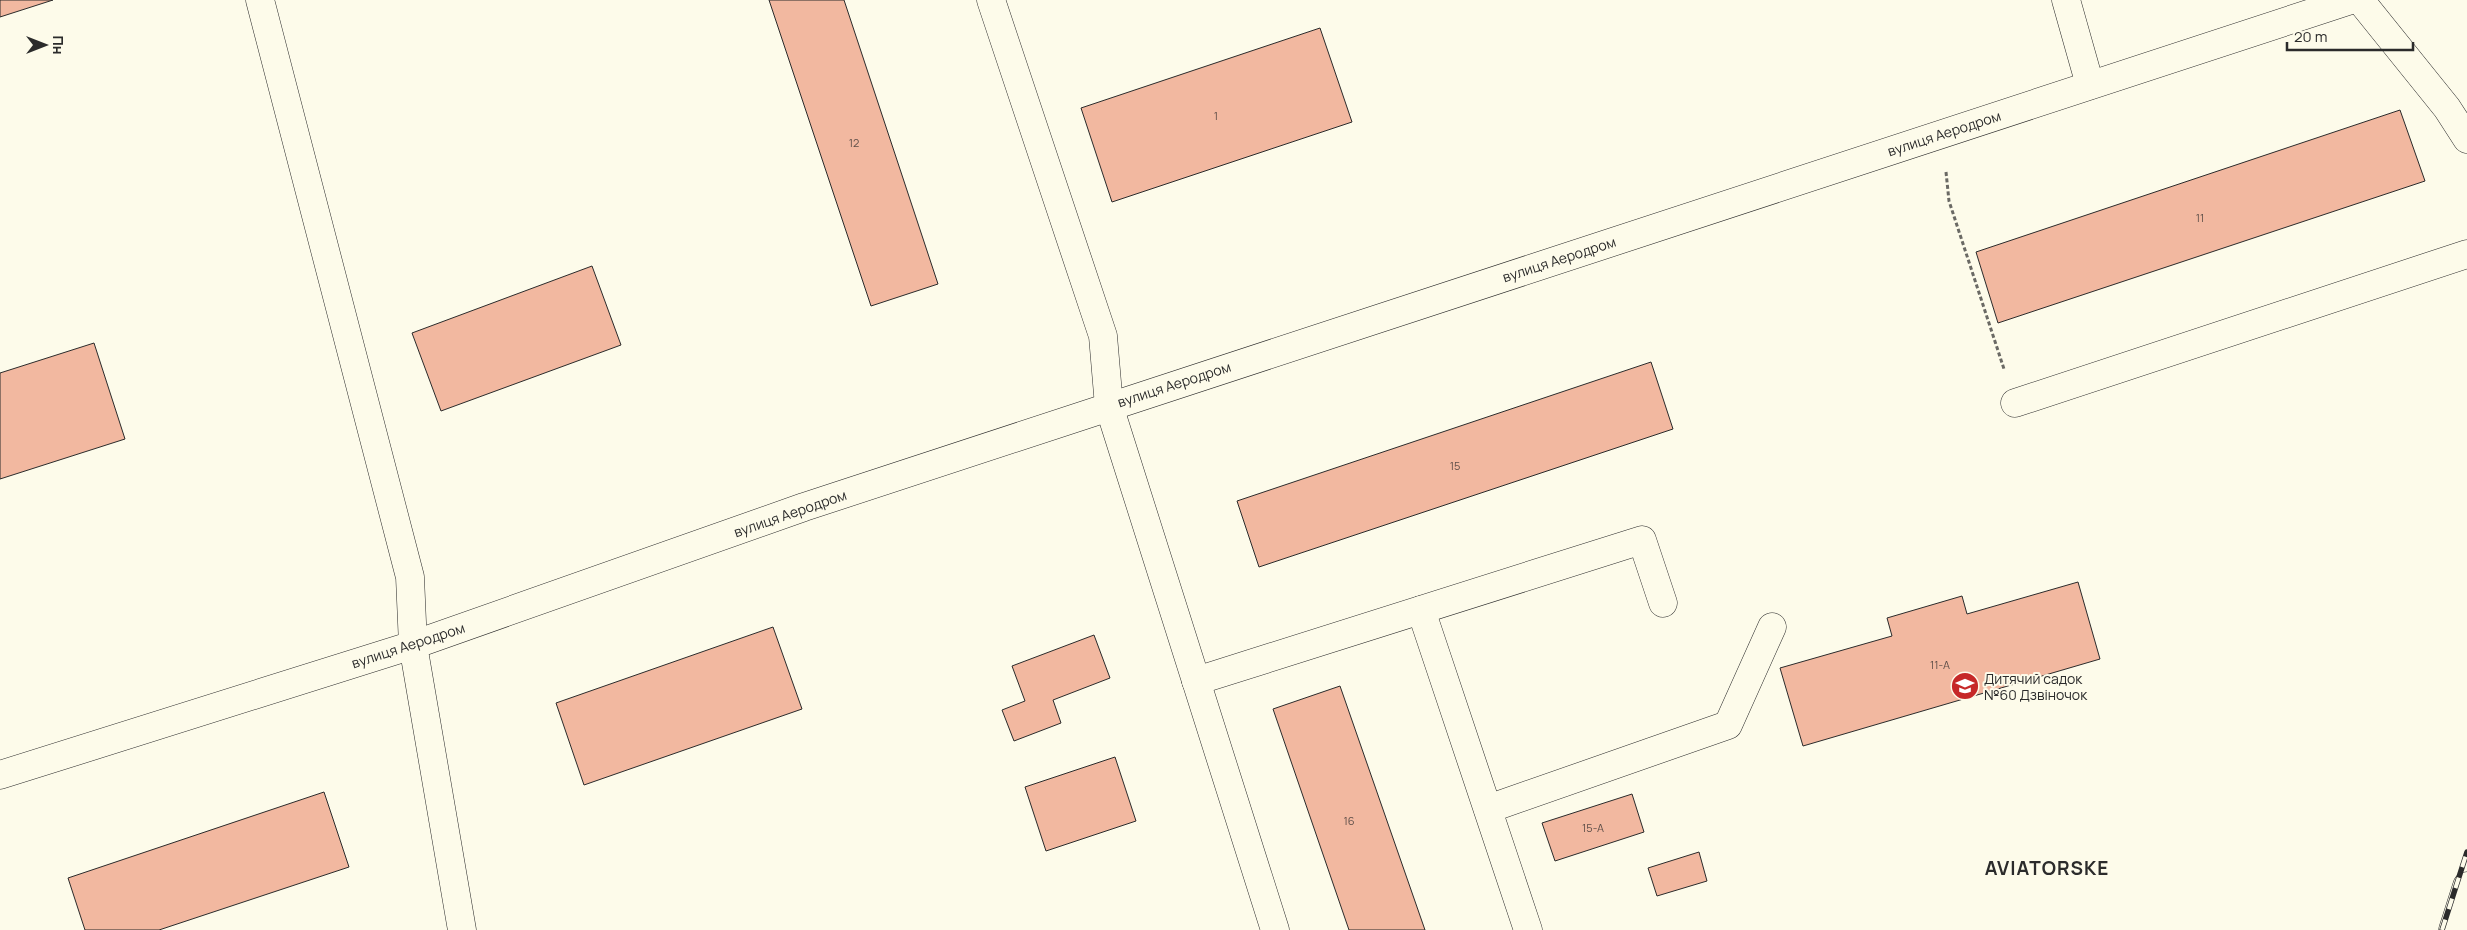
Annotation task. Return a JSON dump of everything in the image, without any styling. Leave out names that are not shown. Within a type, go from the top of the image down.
[{"type":"street","points":[[260,0],[410,577],[413,645],[462,930]]},
{"type":"street","points":[[991,0],[1103,336],[1109,406],[1275,930]]},
{"type":"street","points":[[2066,0],[2090,85]]},
{"type":"street","name":"вулиця Аеродром","points":[[0,775],[413,645],[804,507],[2351,0]]},
{"type":"street","points":[[2360,0],[2447,108],[2467,139]]},
{"type":"street","points":[[2015,403],[2467,254]]},
{"type":"street","points":[[1196,681],[1642,540],[1663,603]]},
{"type":"street","points":[[1421,610],[1528,930]]},
{"type":"street","points":[[1488,809],[1728,725],[1772,627]]},
{"type":"street","points":[[2453,930],[2467,886]]},
{"type":"path","points":[[1942,134],[1948,200],[2015,403]]},
{"type":"building","points":[[0,0],[53,0],[0,17]]},
{"type":"building","points":[[769,0],[844,0],[938,284],[871,306]]},
{"type":"building","points":[[1320,28],[1352,122],[1112,202],[1081,108]]},
{"type":"building","points":[[2400,110],[2425,181],[1998,323],[1976,252]]},
{"type":"building","points":[[592,266],[621,345],[441,411],[412,333]]},
{"type":"building","points":[[94,343],[125,439],[0,479],[0,373]]},
{"type":"building","points":[[1651,362],[1673,429],[1259,567],[1237,501]]},
{"type":"building","points":[[2078,582],[2100,659],[1803,746],[1780,668],[1892,636],[1887,618],[1962,596],[1967,614]]},
{"type":"building","points":[[773,627],[802,709],[584,785],[556,703]]},
{"type":"building","points":[[1094,635],[1110,678],[1053,700],[1061,723],[1014,741],[1002,710],[1025,701],[1012,666]]},
{"type":"building","points":[[1340,686],[1425,930],[1349,930],[1273,709]]},
{"type":"building","points":[[1115,757],[1136,821],[1046,851],[1025,787]]},
{"type":"building","points":[[324,792],[349,867],[159,930],[85,930],[68,878]]},
{"type":"building","points":[[1632,794],[1644,832],[1555,861],[1542,823]]},
{"type":"building","points":[[1699,852],[1707,881],[1657,896],[1648,868]]},
{"type":"railway","points":[[2442,930],[2467,852]]},
{"type":"place","name":"Дитячий садок №60 Дзвіночок","points":[[1965,686]]},
{"type":"district","name":"AVIATORSKE","points":[[2047,868]]}]
